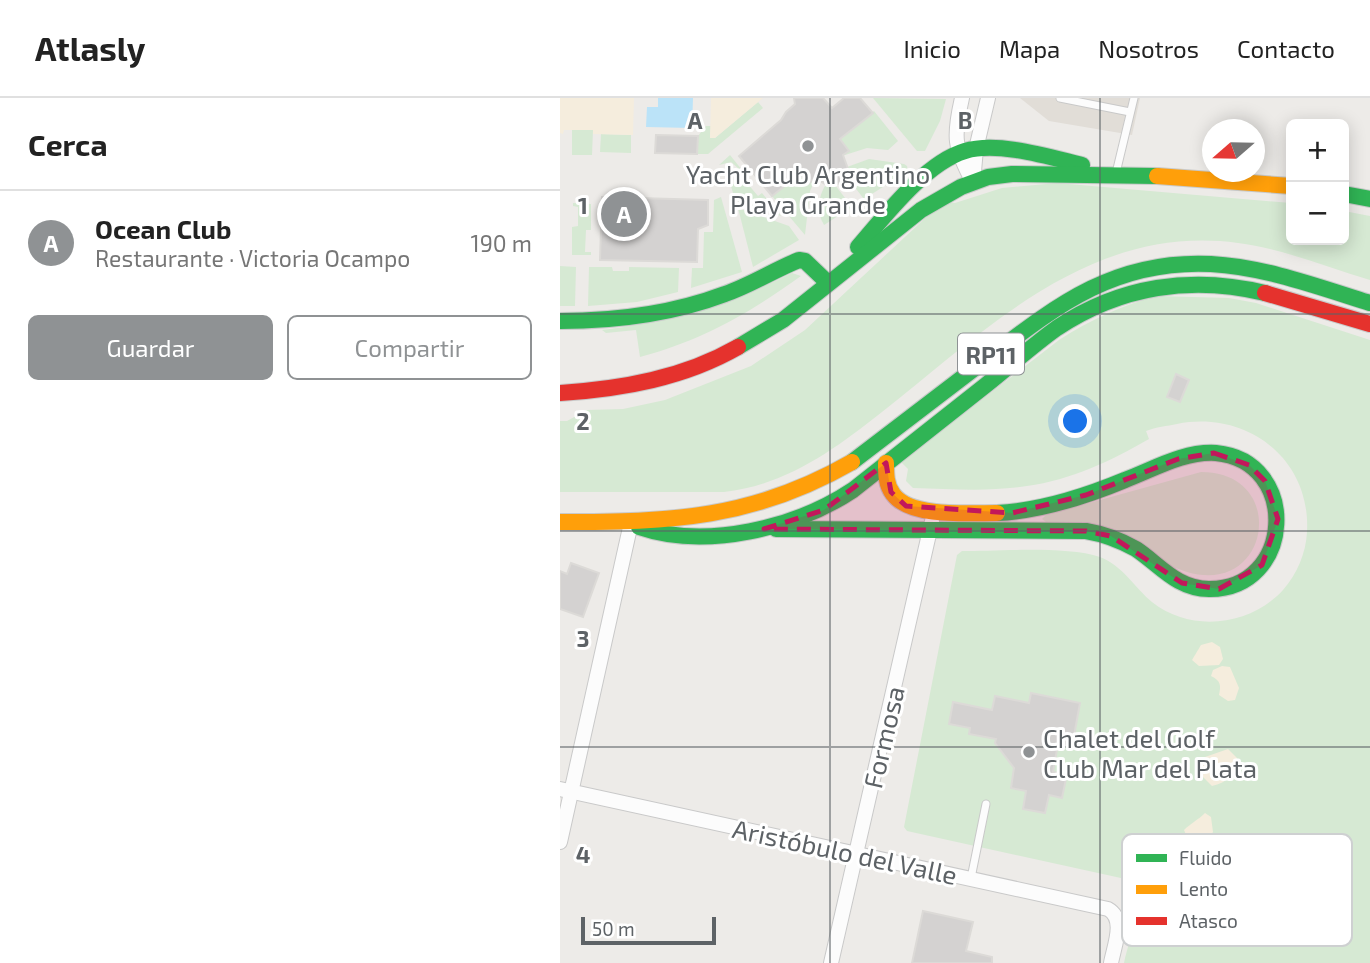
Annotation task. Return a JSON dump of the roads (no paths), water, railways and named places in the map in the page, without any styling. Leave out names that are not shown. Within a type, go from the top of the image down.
[{"type":"main road","points":[[827,282],[900,201],[939,166],[958,154],[993,148],[1116,174]]},
{"type":"main road","points":[[560,393],[643,384],[676,376],[701,366],[765,332],[922,209],[950,191],[1003,173],[1116,174],[1286,187]]},
{"type":"main road","points":[[1349,195],[1370,199]]},
{"type":"main road","points":[[560,321],[618,320],[682,307],[724,295],[799,260],[805,261],[827,282]]},
{"type":"main road","name":"RP11","points":[[560,522],[631,523],[715,515],[750,508],[791,495],[825,479],[852,462],[1049,310],[1082,292],[1138,270],[1195,262],[1244,267],[1370,303]]},
{"type":"main road","name":"RP11","points":[[631,523],[656,534],[719,535],[764,529],[824,510],[1058,328],[1098,306],[1148,287],[1201,281],[1240,285],[1370,324]]},
{"type":"main road","points":[[764,529],[1086,531],[1111,536],[1136,549],[1182,583],[1200,589],[1219,589],[1250,576],[1262,565],[1271,551],[1276,535],[1278,519],[1275,502],[1265,481],[1249,465],[1214,453],[1178,459],[1121,482],[1042,508],[1012,513],[934,511],[906,506],[894,498],[886,479],[886,463]]},
{"type":"street","points":[[962,98],[957,121],[958,154],[972,182]]},
{"type":"street","points":[[972,182],[976,149],[988,98]]},
{"type":"street","name":"Formosa","points":[[831,963],[934,511]]},
{"type":"street","points":[[560,842],[566,790],[631,523]]},
{"type":"street","name":"Aristóbulo del Valle","points":[[566,790],[1108,909],[1117,918],[1118,926],[1111,963]]},
{"type":"lane","points":[[1060,98],[1130,112]]},
{"type":"lane","points":[[1116,174],[1134,98]]},
{"type":"lane","points":[[971,878],[986,804]]},
{"type":"water","points":[[658,98],[693,98],[692,128],[646,127],[647,107],[658,107]]},
{"type":"place","name":"Yacht Club Argentino Playa Grande","points":[[808,146]]},
{"type":"place","name":"Ocean Club","points":[[624,214]]},
{"type":"place","name":"Chalet del Golf Club Mar del Plata","points":[[1029,752]]}]
